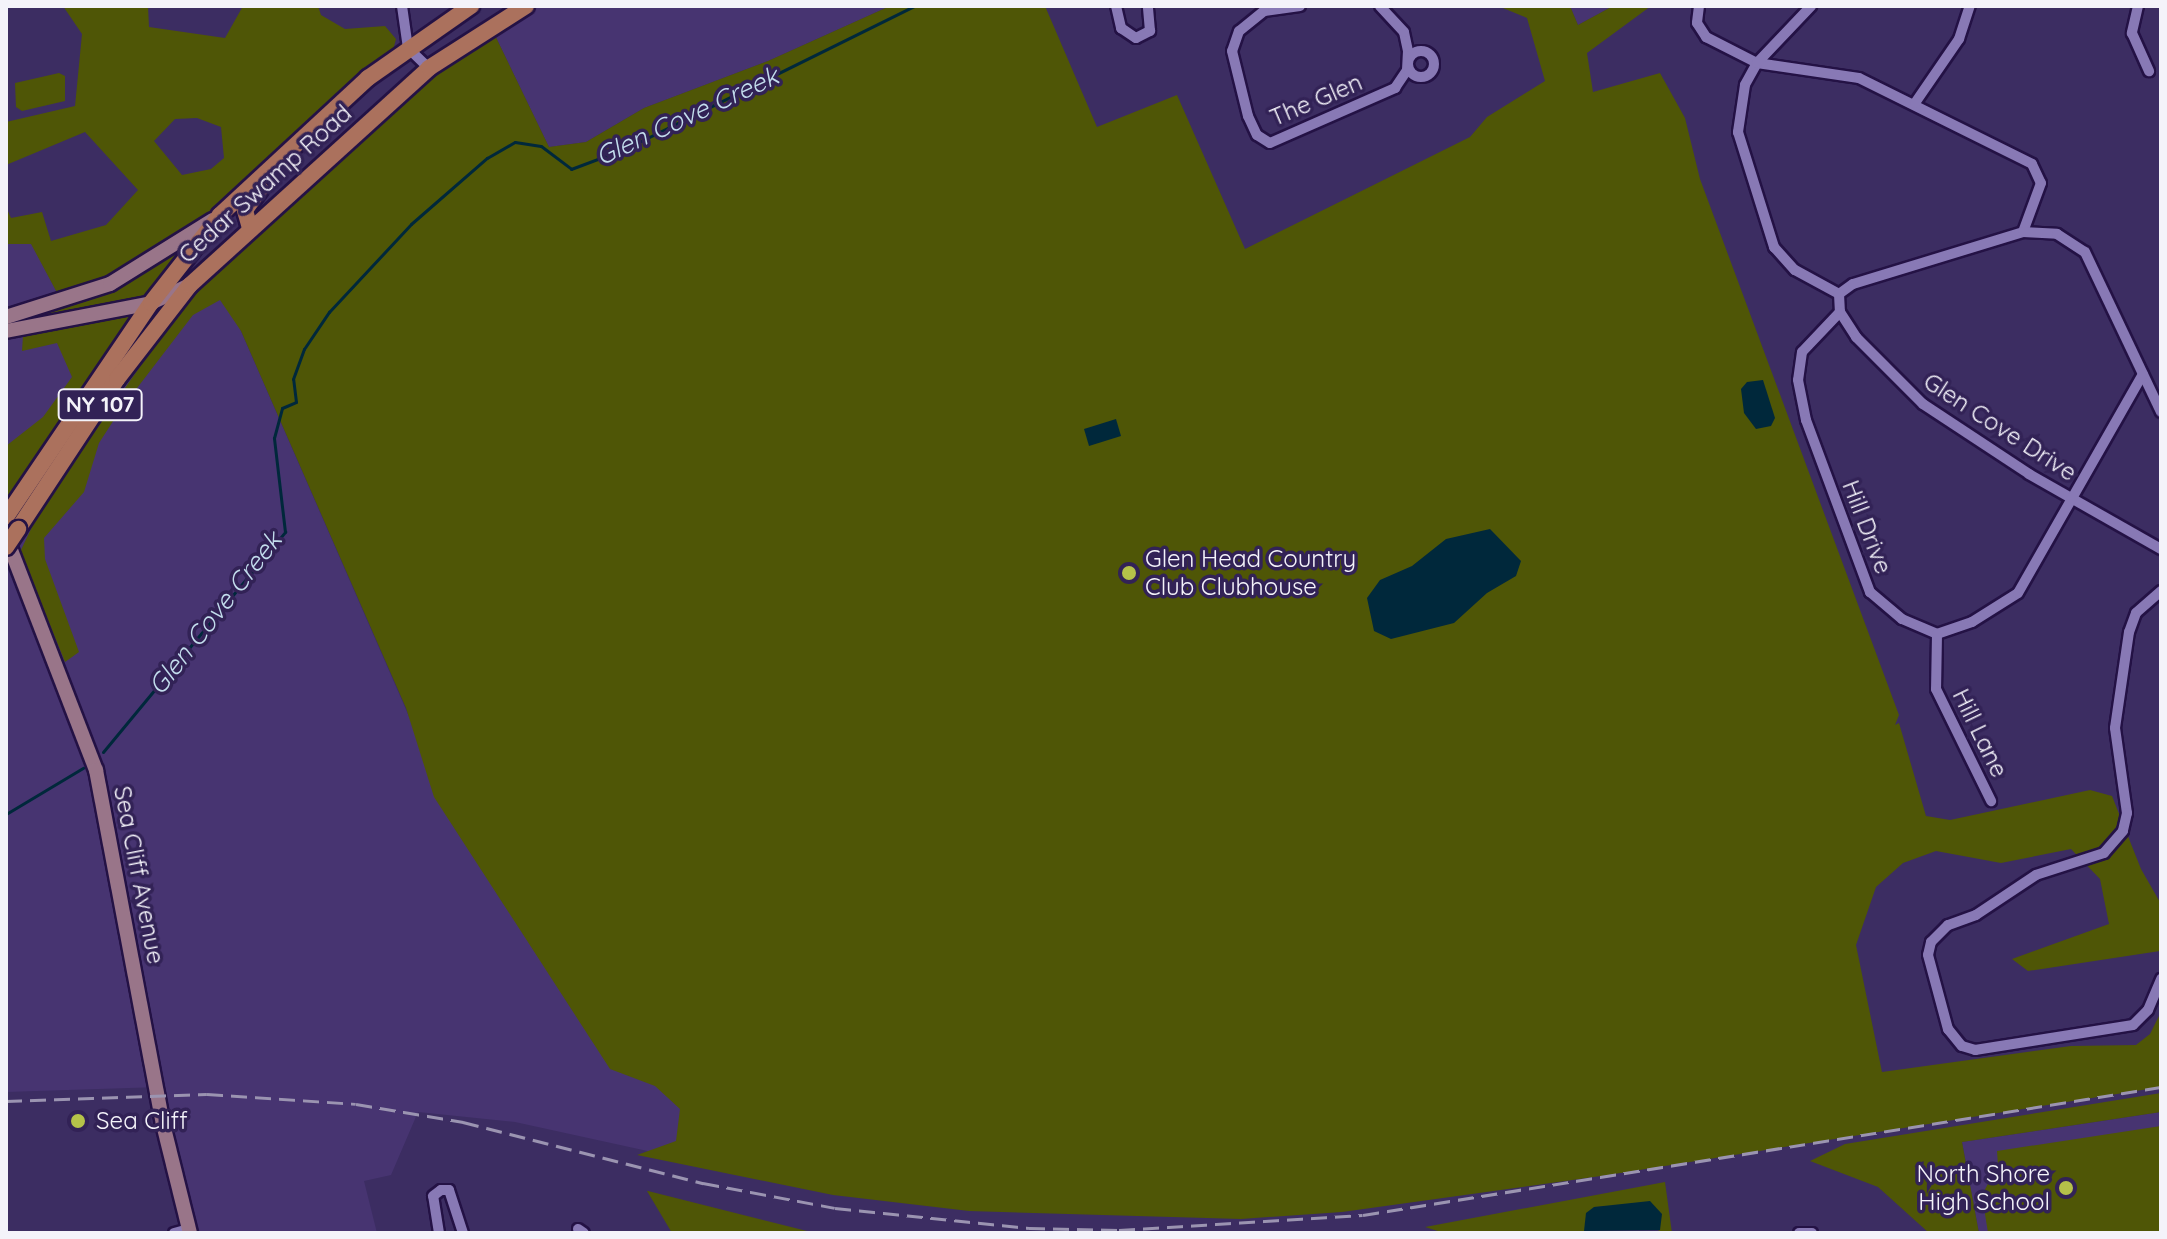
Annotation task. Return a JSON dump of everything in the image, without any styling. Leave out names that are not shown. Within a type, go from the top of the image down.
[{"type":"main road","name":"Cedar Swamp Road","points":[[220,215],[319,122],[408,48],[471,6]]},
{"type":"main road","name":"Cedar Swamp Road","points":[[190,285],[429,68],[526,6]]},
{"type":"main road","points":[[250,228],[244,217],[248,201],[302,147],[319,122]]},
{"type":"main road","name":"NY 107","points":[[6,547],[10,523],[151,303],[220,215]]},
{"type":"main road","name":"NY 107","points":[[10,523],[190,285]]},
{"type":"street","points":[[402,6],[408,48],[429,68]]},
{"type":"street","points":[[1116,6],[1121,28],[1136,38],[1150,31],[1148,6]]},
{"type":"street","name":"The Glen","points":[[1300,6],[1261,8],[1239,31],[1232,51],[1248,116],[1257,135],[1270,143],[1395,88],[1408,62],[1404,32],[1380,6]]},
{"type":"street","points":[[1699,6],[1697,23],[1706,37],[1757,63],[1859,78],[1915,103],[2039,169],[2041,183],[2023,232]]},
{"type":"street","points":[[1811,6],[1757,63],[1745,85],[1738,132],[1774,247],[1795,270],[1839,294]]},
{"type":"street","points":[[1915,103],[1959,39],[1970,6]]},
{"type":"street","points":[[2138,6],[2132,33],[2149,71]]},
{"type":"street","name":"Cedar Swamp Road","points":[[6,317],[110,284],[220,215]]},
{"type":"street","points":[[1840,312],[1839,294],[1846,286],[2023,232],[2057,234],[2085,252],[2161,412]]},
{"type":"street","name":"Cedar Swamp Road","points":[[6,331],[151,303],[190,285]]},
{"type":"street","name":"Glen Cove Drive","points":[[1840,312],[1873,357],[1923,404],[2073,499],[2161,549]]},
{"type":"street","name":"Hill Drive","points":[[1840,312],[1802,352],[1798,380],[1806,420],[1870,592],[1902,619],[1937,634]]},
{"type":"street","points":[[1937,634],[1972,622],[2018,593],[2143,374]]},
{"type":"street","name":"Sea Cliff Avenue","points":[[10,523],[96,770],[163,1124],[190,1231]]},
{"type":"street","points":[[2161,591],[2136,613],[2129,632],[2115,728],[2127,813],[2123,831],[2104,853],[2036,875],[1976,915],[1937,933],[1931,942],[1929,965],[1954,1037],[1975,1050],[2119,1031],[2142,1019],[2161,979]]},
{"type":"street","name":"Hill Lane","points":[[1937,634],[1936,689],[1991,801]]},
{"type":"street","points":[[439,1233],[433,1196],[441,1190],[449,1190],[463,1233]]},
{"type":"street","points":[[174,1233],[190,1231]]},
{"type":"street","points":[[1799,1233],[1812,1233]]},
{"type":"shaded area","points":[[521,6],[890,6],[768,61],[644,108],[586,142],[549,147],[490,25]]},
{"type":"shaded area","points":[[1570,6],[1613,6],[1578,25]]},
{"type":"shaded area","points":[[31,243],[62,302],[39,330],[223,290],[431,767],[709,1071],[707,1164],[515,1122],[418,1112],[391,1175],[364,1181],[377,1233],[200,1233],[160,1087],[6,1092],[6,244]]},
{"type":"shaded area","name":"North Shore High School","points":[[2161,1112],[2161,1233],[1979,1233],[1962,1142]]},
{"type":"green space","points":[[63,6],[148,6],[149,27],[225,38],[243,6],[318,6],[321,15],[345,29],[385,26],[396,39],[392,54],[220,214],[6,504],[6,446],[43,417],[72,377],[57,343],[22,351],[23,336],[38,330],[10,323],[62,302],[31,244],[6,244],[6,207],[11,218],[42,212],[51,241],[106,225],[138,190],[85,132],[6,165],[6,122],[75,106],[82,34]],"holes":[[[197,118],[221,127],[224,158],[211,169],[182,175],[154,141],[175,119]]]},
{"type":"green space","points":[[890,6],[1045,6],[1097,127],[1177,95],[1245,249],[1470,137],[1487,117],[1545,81],[1527,18],[1498,6],[1570,6],[1578,25],[1613,6],[1651,6],[1587,53],[1593,92],[1660,73],[1685,118],[1700,179],[1899,715],[1895,725],[1899,723],[1926,816],[1950,820],[2090,790],[2112,796],[2141,869],[2161,904],[2160,951],[2028,971],[2012,959],[2109,924],[2100,879],[2071,849],[2001,863],[1936,851],[1903,863],[1876,887],[1856,945],[1882,1072],[2071,1046],[2136,1045],[2150,1034],[2161,1012],[2161,1087],[1608,1175],[1342,1212],[1241,1219],[969,1211],[833,1195],[637,1155],[676,1141],[680,1109],[655,1086],[610,1069],[434,797],[406,708],[241,331],[220,300],[193,315],[121,409],[99,443],[84,492],[44,538],[45,559],[79,652],[65,662],[20,552],[40,510],[178,312],[235,250],[490,25],[549,147],[586,142],[644,108],[768,61]]},
{"type":"green space","points":[[59,73],[65,76],[65,101],[22,111],[16,107],[15,83]]},
{"type":"green space","points":[[2161,1093],[2161,1112],[1962,1142],[1979,1233],[1929,1233],[1878,1187],[1810,1161],[1845,1144]]},
{"type":"green space","name":"North Shore High School","points":[[2161,1126],[2161,1233],[1988,1233],[1982,1195],[1998,1165],[1997,1151]]},
{"type":"green space","points":[[1665,1182],[1672,1233],[1653,1233],[1660,1230],[1622,1206],[1594,1207],[1585,1233],[1444,1233],[1425,1227]]},
{"type":"green space","points":[[648,1191],[815,1233],[672,1233]]},
{"type":"water","points":[[1763,380],[1775,418],[1771,426],[1756,429],[1744,413],[1741,389],[1747,382]]},
{"type":"water","points":[[1116,419],[1121,436],[1089,446],[1084,429]]},
{"type":"water","points":[[1490,529],[1521,561],[1516,576],[1487,593],[1454,623],[1391,639],[1374,631],[1367,598],[1380,580],[1412,566],[1446,539]]},
{"type":"water","points":[[1650,1201],[1662,1214],[1660,1230],[1584,1231],[1586,1213],[1594,1207]]},
{"type":"waterway","name":"Glen Cove Creek","points":[[103,752],[285,532],[274,438],[282,408],[296,402],[293,379],[304,349],[329,312],[411,224],[487,158],[515,142],[541,146],[571,169],[627,148],[914,6]]},
{"type":"waterway","name":"Glen Cove Creek","points":[[6,814],[83,768]]},
{"type":"railway","points":[[6,1101],[207,1094],[356,1104],[463,1122],[703,1183],[835,1208],[1029,1228],[1119,1230],[1363,1215],[2161,1087]]},
{"type":"place","name":"Glen Head Country Club Clubhouse","points":[[1129,573]]},
{"type":"place","name":"Sea Cliff","points":[[78,1121]]},
{"type":"place","name":"North Shore High School","points":[[2066,1188]]}]
